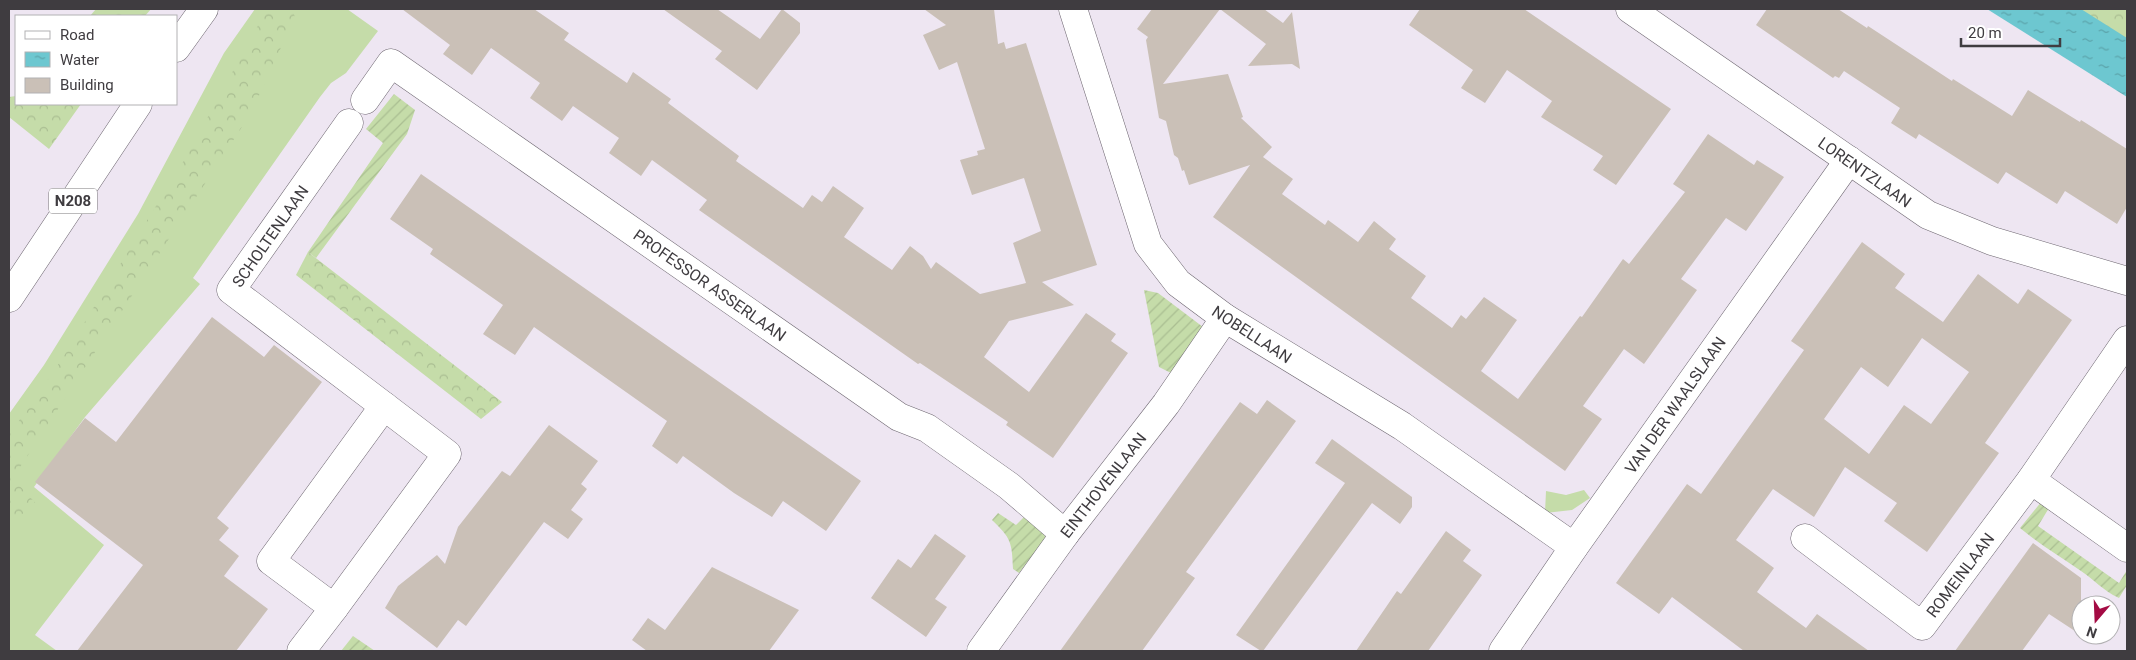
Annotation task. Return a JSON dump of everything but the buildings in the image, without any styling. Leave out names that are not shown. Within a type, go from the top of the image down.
[{"type":"street","points":[[178,45],[204,9]]},
{"type":"street","name":"NOBELLAAN","points":[[1073,9],[1148,244],[1178,283],[1224,318],[1402,426],[1574,548]]},
{"type":"street","name":"LORENTZLAAN","points":[[1630,9],[1928,215],[1992,240],[2127,281]]},
{"type":"street","name":"PROFESSOR ASSERLAAN","points":[[365,100],[391,63],[899,417],[927,428],[1009,486],[1065,534]]},
{"type":"street","name":"N208","points":[[9,298],[137,105]]},
{"type":"street","name":"SCHOLTENLAAN","points":[[301,651],[447,454],[231,290],[349,123]]},
{"type":"street","name":"VAN DER WAALSLAAN","points":[[1503,651],[1849,160]]},
{"type":"street","name":"EINTHOVENLAAN","points":[[981,651],[1065,534],[1166,404],[1224,318]]},
{"type":"street","name":"ROMEINLAAN","points":[[1805,538],[1922,626],[2030,480],[2127,340]]},
{"type":"street","points":[[334,608],[271,561],[384,406]]},
{"type":"street","points":[[2030,480],[2127,548]]},
{"type":"green space","points":[[96,9],[151,9],[146,15],[91,15]]},
{"type":"green space","points":[[255,9],[347,9],[378,31],[346,73],[331,83],[320,97],[193,278],[200,284],[85,417],[34,487],[104,545],[35,635],[57,651],[9,651],[9,414],[44,365],[138,214],[224,53]]},
{"type":"green space","points":[[267,9],[292,9],[295,17],[251,113],[13,478],[38,506],[9,521],[9,435],[62,359],[183,162]]},
{"type":"green space","points":[[2047,9],[2127,9],[2127,59]]},
{"type":"green space","points":[[394,94],[415,110],[407,134],[316,258],[308,252],[383,143],[366,129]]},
{"type":"green space","points":[[15,96],[15,105],[80,105],[49,149],[9,117],[9,97]]},
{"type":"green space","points":[[308,252],[502,402],[481,419],[296,275]]},
{"type":"green space","points":[[1144,290],[1158,293],[1203,327],[1175,375],[1159,367]]},
{"type":"green space","points":[[1584,490],[1590,498],[1572,510],[1545,513],[1546,491],[1566,495]]},
{"type":"green space","points":[[2042,501],[2049,508],[2038,526],[2119,583],[2127,570],[2127,585],[2121,595],[2114,595],[2020,528]]},
{"type":"green space","points":[[998,513],[1016,525],[1025,516],[1040,527],[1046,538],[1019,573],[1013,569],[1011,546],[1007,536],[992,520]]},
{"type":"green space","points":[[353,636],[375,651],[341,651]]},
{"type":"water","points":[[1987,9],[2081,9],[2127,38],[2127,97]]}]
